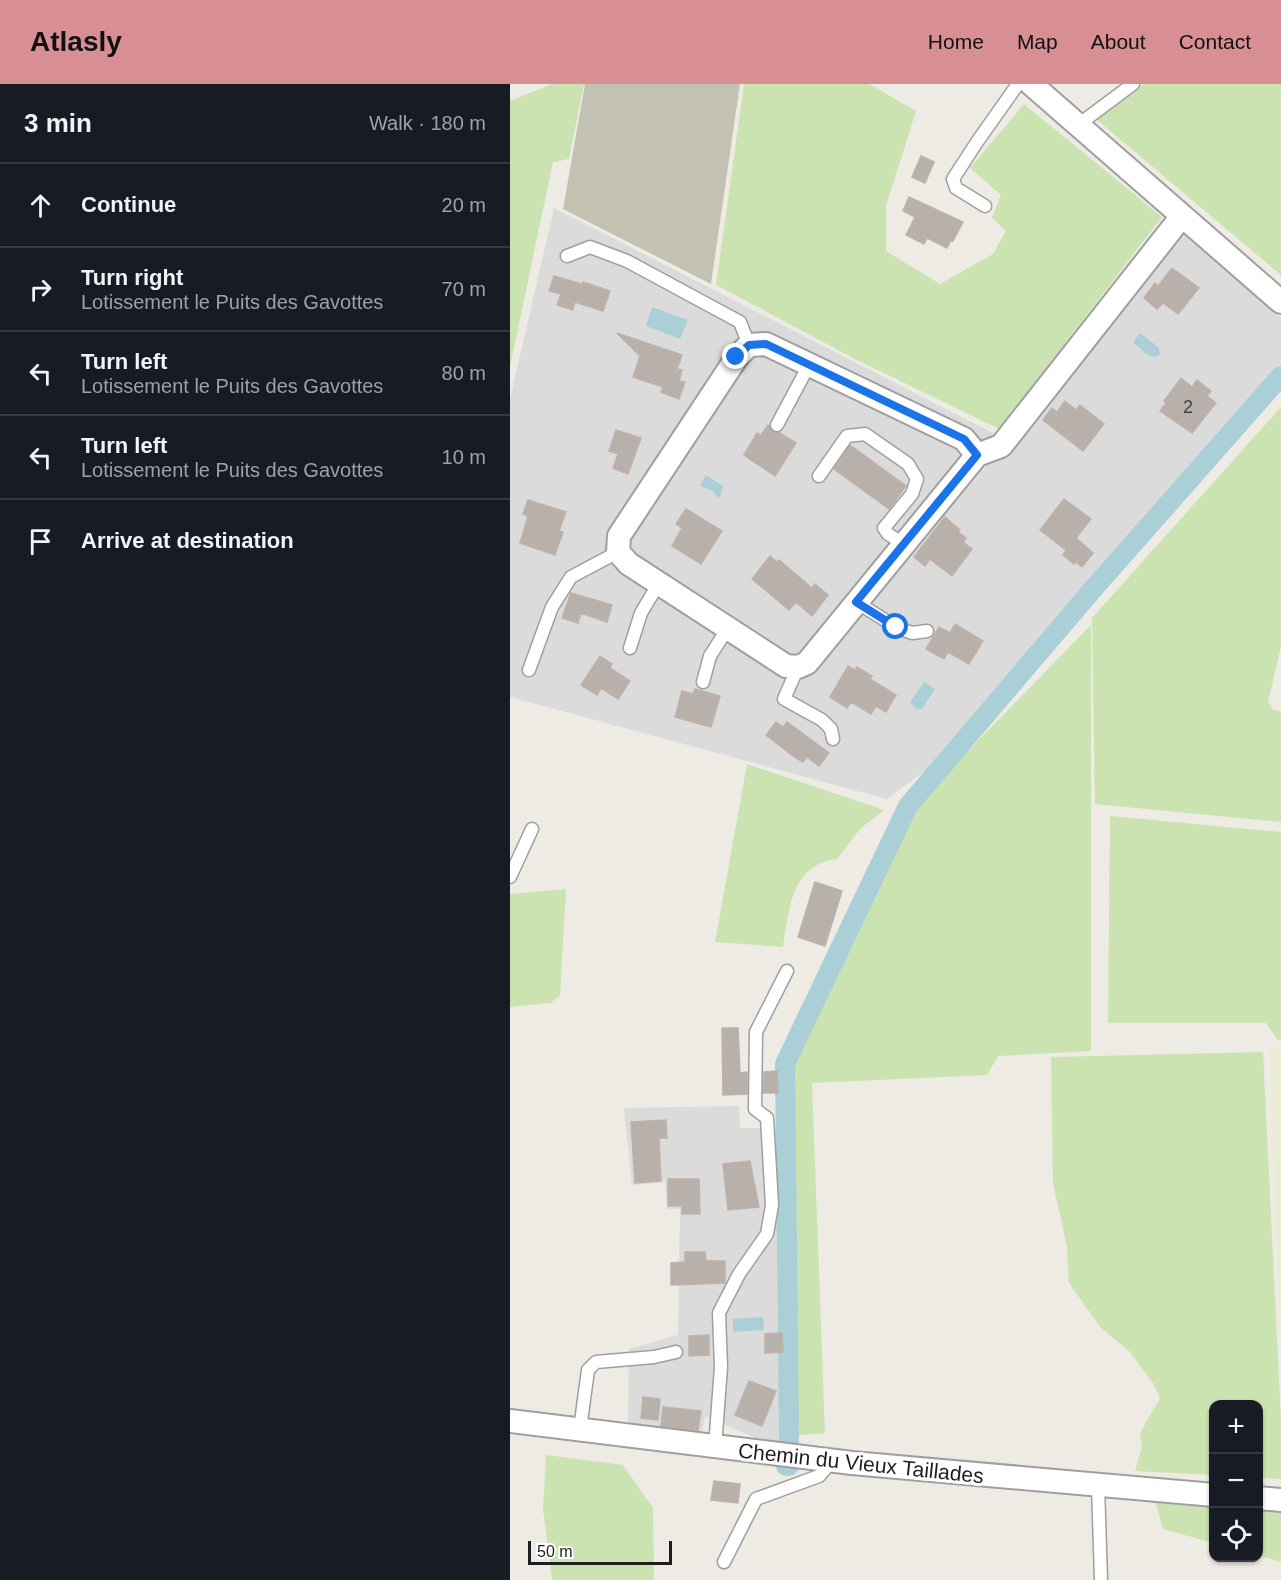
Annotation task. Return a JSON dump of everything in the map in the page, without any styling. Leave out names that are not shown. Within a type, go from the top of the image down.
[{"type":"street","points":[[1031,84],[1281,302]]},
{"type":"street","points":[[977,455],[964,439],[766,344],[749,345],[736,357],[620,536],[618,552],[629,564],[786,666],[798,667],[807,663],[977,455],[1000,446],[1182,216]]},
{"type":"street","name":"Chemin du Vieux Taillades","points":[[510,1421],[832,1461],[1209,1495]]},
{"type":"street","points":[[1263,1498],[1281,1500]]},
{"type":"lane","points":[[985,206],[956,188],[953,179],[1018,84]]},
{"type":"lane","points":[[1078,125],[1133,84]]},
{"type":"lane","points":[[567,256],[590,247],[627,261],[740,322],[749,345]]},
{"type":"lane","points":[[777,424],[809,365]]},
{"type":"lane","points":[[819,476],[847,436],[865,434],[908,464],[917,479],[912,494],[884,528],[888,534],[904,544]]},
{"type":"lane","points":[[529,670],[552,607],[571,577],[618,552]]},
{"type":"lane","points":[[630,648],[641,613],[659,583]]},
{"type":"lane","points":[[856,602],[896,627],[912,633],[927,631]]},
{"type":"lane","points":[[703,682],[710,656],[728,628]]},
{"type":"lane","points":[[798,667],[784,699],[822,720],[831,729],[833,739]]},
{"type":"lane","points":[[510,877],[532,829]]},
{"type":"lane","points":[[715,1447],[721,1367],[718,1313],[739,1274],[767,1234],[772,1205],[767,1118],[755,1109],[756,1032],[787,971]]},
{"type":"lane","points":[[580,1429],[588,1370],[596,1362],[654,1357],[676,1352]]},
{"type":"lane","points":[[724,1562],[756,1499],[819,1476],[832,1461]]},
{"type":"lane","points":[[1098,1486],[1101,1580]]},
{"type":"shaded area","points":[[585,84],[740,84],[711,284],[563,209]]},
{"type":"shaded area","points":[[554,208],[993,433],[1006,450],[1184,227],[1281,317],[1281,369],[932,766],[887,799],[510,697],[510,399]]},
{"type":"shaded area","points":[[739,1106],[740,1128],[777,1128],[784,1444],[765,1442],[705,1416],[701,1436],[628,1428],[629,1349],[678,1335],[680,1209],[667,1209],[665,1182],[632,1185],[624,1108]]},
{"type":"green space","points":[[552,84],[584,84],[569,159],[553,162],[510,367],[510,101]]},
{"type":"green space","points":[[744,84],[869,84],[916,111],[886,206],[886,251],[940,284],[993,254],[1006,231],[992,218],[1001,195],[970,168],[1024,104],[1162,217],[999,429],[853,358],[716,285]]},
{"type":"green space","points":[[1144,84],[1281,84],[1281,275],[1097,120]]},
{"type":"green space","points":[[1281,407],[1281,647],[1268,702],[1273,710],[1281,711],[1281,822],[1095,804],[1092,618]]},
{"type":"green space","points":[[1091,625],[1091,1051],[998,1056],[987,1075],[812,1083],[825,1433],[793,1436],[791,1070],[854,943],[918,802]]},
{"type":"green space","points":[[747,764],[884,810],[860,829],[837,859],[822,863],[810,870],[801,880],[791,905],[783,947],[715,942]]},
{"type":"green space","points":[[1110,816],[1281,832],[1281,1040],[1278,1040],[1266,1023],[1108,1023]]},
{"type":"green space","points":[[566,889],[560,995],[551,1003],[510,1007],[510,894]]},
{"type":"green space","points":[[1270,1048],[1281,1048],[1281,1371]]},
{"type":"green space","points":[[1263,1052],[1281,1420],[1281,1479],[1263,1478],[1263,1400],[1209,1400],[1209,1475],[1135,1471],[1142,1447],[1140,1433],[1160,1398],[1153,1383],[1129,1351],[1101,1328],[1069,1283],[1067,1247],[1053,1183],[1051,1057]]},
{"type":"green space","points":[[546,1455],[623,1465],[653,1508],[654,1580],[552,1580],[543,1509]]},
{"type":"green space","points":[[1155,1501],[1209,1505],[1209,1542],[1163,1529]]},
{"type":"green space","points":[[1263,1508],[1281,1509],[1281,1562],[1263,1556]]},
{"type":"water","points":[[652,307],[688,320],[680,339],[646,326]]},
{"type":"water","points":[[1140,333],[1159,348],[1160,355],[1149,355],[1133,342]]},
{"type":"water","points":[[706,475],[723,486],[720,498],[713,491],[700,486]]},
{"type":"water","points":[[924,682],[935,689],[922,709],[916,709],[910,702]]},
{"type":"water","points":[[763,1317],[764,1330],[733,1332],[733,1319]]},
{"type":"building","points":[[921,156],[934,162],[925,183],[912,177]]},
{"type":"building","points":[[909,197],[963,222],[947,248],[927,238],[924,244],[906,235],[915,217],[903,211]]},
{"type":"building","points":[[1172,268],[1199,288],[1178,314],[1163,303],[1157,309],[1144,298],[1155,283],[1158,286]]},
{"type":"building","points":[[554,276],[610,291],[603,311],[575,302],[573,310],[557,305],[561,294],[549,291]]},
{"type":"building","points":[[617,333],[682,355],[677,369],[682,370],[679,381],[685,382],[679,399],[661,392],[663,387],[633,377],[640,356]]},
{"type":"building","points":[[1181,378],[1192,387],[1197,380],[1211,391],[1207,396],[1216,403],[1192,433],[1160,411],[1166,403],[1164,401]]},
{"type":"building","points":[[1065,401],[1076,410],[1080,405],[1104,424],[1083,451],[1043,420],[1052,408],[1057,412]]},
{"type":"building","points":[[768,425],[773,432],[780,433],[796,443],[775,476],[744,455],[757,433],[761,435]]},
{"type":"building","points":[[616,430],[641,438],[628,474],[613,468],[618,454],[609,451]]},
{"type":"building","points":[[850,445],[906,486],[889,509],[834,469]]},
{"type":"building","points":[[1064,499],[1091,519],[1076,538],[1093,553],[1082,567],[1063,555],[1066,550],[1040,530]]},
{"type":"building","points":[[528,500],[566,512],[559,531],[563,532],[555,555],[520,543],[528,516],[523,514]]},
{"type":"building","points":[[686,509],[722,531],[701,564],[672,546],[682,528],[676,524]]},
{"type":"building","points":[[945,517],[960,530],[958,532],[966,538],[963,542],[972,549],[952,576],[930,559],[925,566],[914,557]]},
{"type":"building","points":[[770,556],[777,562],[779,560],[812,588],[815,584],[828,595],[812,616],[796,602],[789,610],[752,579]]},
{"type":"building","points":[[571,593],[612,605],[607,622],[581,613],[578,623],[562,618]]},
{"type":"building","points":[[955,624],[983,641],[969,664],[948,652],[944,659],[926,649],[939,627],[950,633]]},
{"type":"building","points":[[600,656],[612,664],[610,668],[630,681],[618,699],[601,688],[597,695],[581,685]]},
{"type":"building","points":[[848,666],[855,670],[857,667],[872,676],[870,679],[896,695],[886,712],[876,706],[871,714],[851,702],[847,708],[830,697]]},
{"type":"building","points":[[695,689],[720,696],[711,727],[675,717],[682,691],[693,694]]},
{"type":"building","points":[[776,722],[783,727],[787,722],[829,753],[819,766],[807,757],[803,762],[796,758],[766,735]]},
{"type":"building","points":[[815,882],[842,891],[825,946],[798,937]]},
{"type":"building","points":[[722,1028],[738,1028],[740,1073],[747,1072],[747,1094],[723,1095]]},
{"type":"building","points":[[777,1071],[778,1093],[763,1093],[764,1072]]},
{"type":"building","points":[[666,1120],[667,1138],[659,1138],[661,1181],[635,1183],[631,1122]]},
{"type":"building","points":[[750,1161],[759,1207],[728,1210],[723,1164]]},
{"type":"building","points":[[668,1179],[699,1179],[700,1214],[682,1214],[682,1206],[668,1206]]},
{"type":"building","points":[[685,1252],[705,1252],[706,1261],[725,1261],[725,1283],[671,1285],[671,1263],[685,1262]]},
{"type":"building","points":[[782,1333],[783,1352],[765,1353],[765,1334]]},
{"type":"building","points":[[709,1335],[709,1355],[689,1356],[689,1336]]},
{"type":"building","points":[[749,1381],[776,1391],[762,1426],[735,1415]]},
{"type":"building","points":[[643,1397],[660,1399],[658,1420],[641,1418]]},
{"type":"building","points":[[663,1407],[701,1411],[698,1431],[661,1426]]},
{"type":"building","points":[[714,1481],[740,1484],[738,1503],[711,1500]]},
{"type":"waterway","points":[[786,1466],[789,1466],[789,1431],[785,1064],[908,806],[1094,588],[1281,376]]},
{"type":"route","points":[[736,357],[749,345],[766,344],[964,439],[977,455],[856,602],[896,627]]}]
